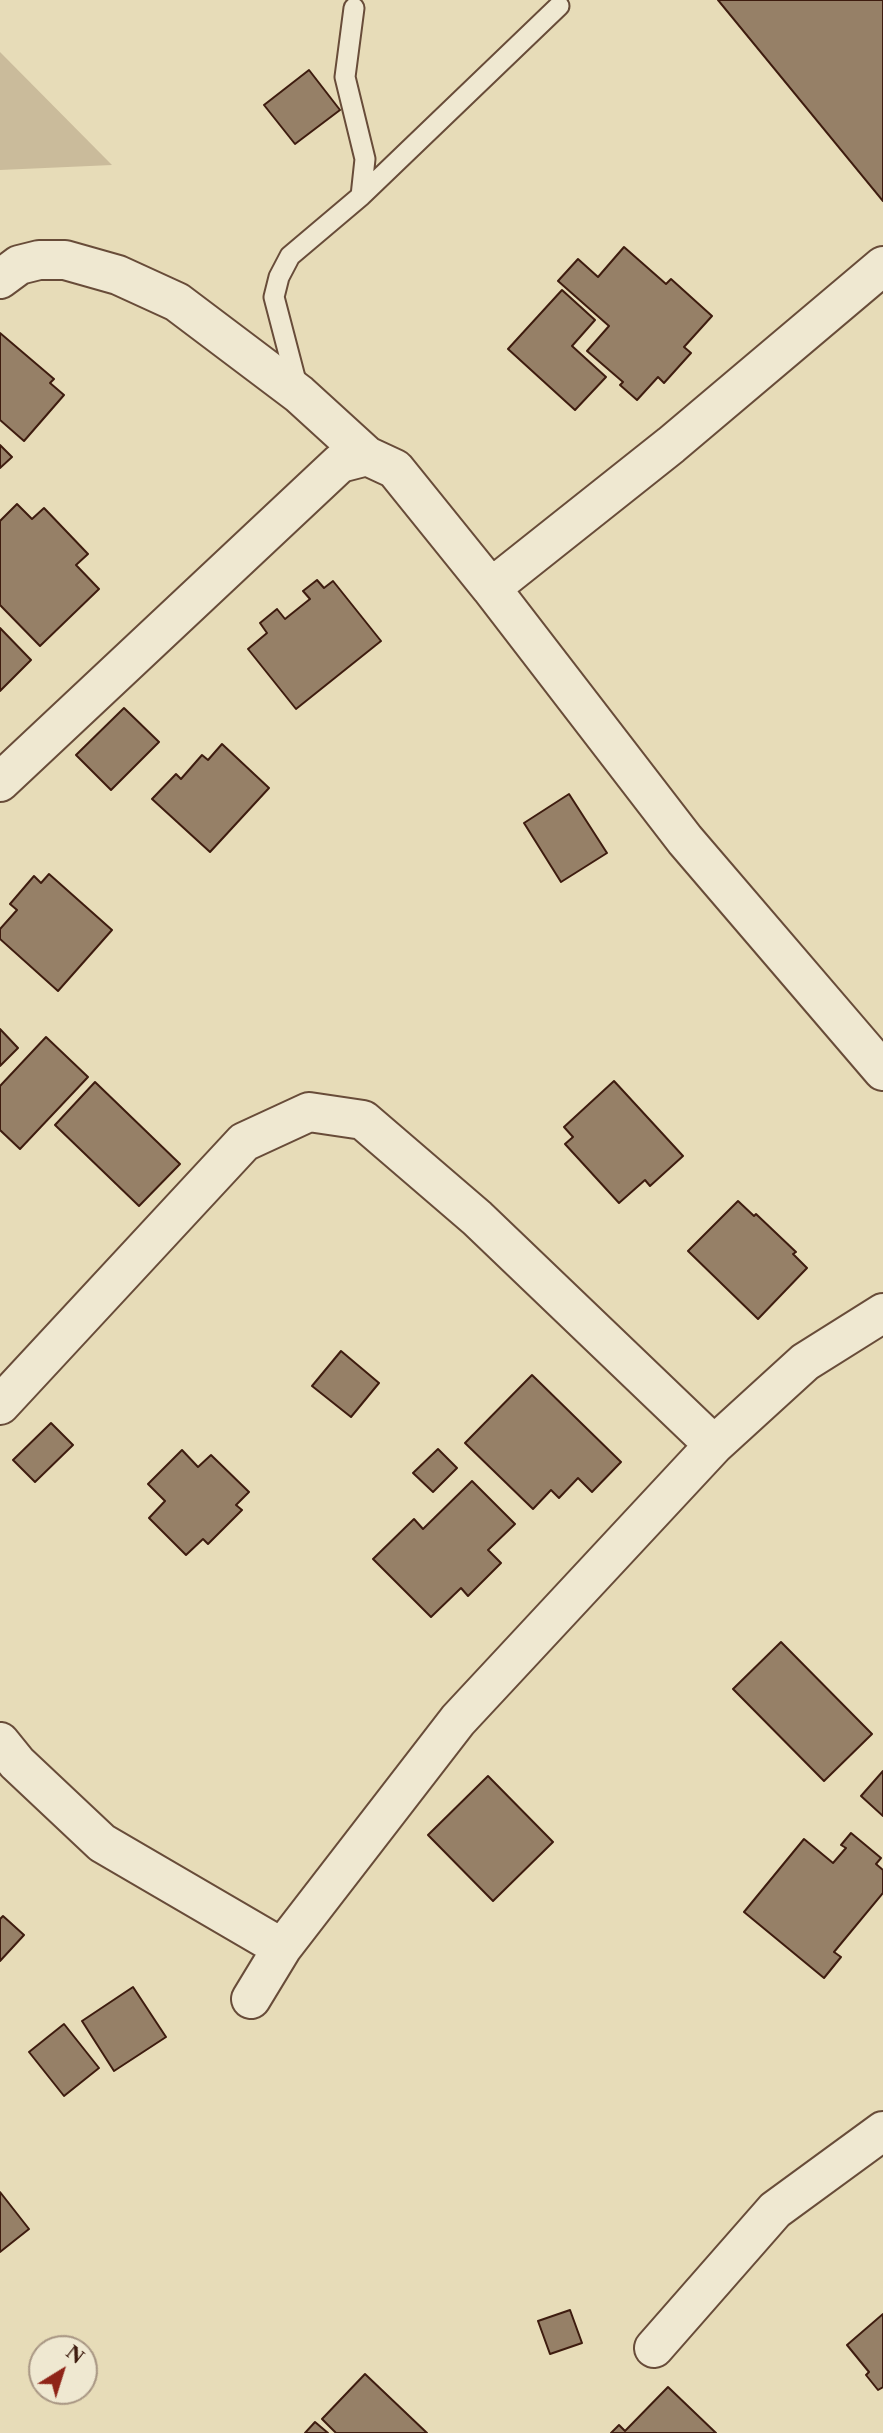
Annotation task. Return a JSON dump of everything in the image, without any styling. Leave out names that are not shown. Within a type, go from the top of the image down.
[{"type":"street","points":[[0,279],[19,265],[39,260],[65,260],[118,275],[177,302],[299,394],[367,456],[395,469],[491,588],[685,841],[883,1071]]},
{"type":"street","points":[[491,588],[671,445],[883,266]]},
{"type":"street","points":[[0,782],[340,463],[367,456]]},
{"type":"street","points":[[0,1405],[244,1142],[309,1112],[363,1120],[477,1218],[714,1445]]},
{"type":"street","points":[[251,1998],[282,1948],[458,1720],[714,1445],[805,1362],[883,1313]]},
{"type":"street","points":[[0,1742],[17,1763],[102,1843],[282,1948]]},
{"type":"street","points":[[654,2348],[775,2210],[883,2131]]},
{"type":"lane","points":[[299,394],[274,297],[279,277],[290,256],[360,196],[559,6]]},
{"type":"lane","points":[[354,8],[345,77],[365,159],[360,196]]},
{"type":"shaded area","points":[[0,52],[112,165],[0,170]]},
{"type":"building","points":[[718,0],[883,0],[883,201]]},
{"type":"building","points":[[309,70],[340,110],[295,144],[264,105]]},
{"type":"building","points":[[624,247],[666,284],[671,279],[712,316],[684,347],[691,353],[664,383],[658,377],[637,400],[620,385],[623,382],[587,351],[609,326],[558,281],[578,259],[598,277]]},
{"type":"building","points":[[562,290],[595,320],[572,346],[606,377],[575,410],[508,349]]},
{"type":"building","points":[[0,333],[54,379],[50,383],[64,395],[24,441],[0,420]]},
{"type":"building","points":[[0,445],[12,457],[0,468]]},
{"type":"building","points":[[17,504],[32,519],[44,508],[88,554],[76,565],[99,589],[40,646],[0,605],[0,521]]},
{"type":"building","points":[[317,580],[324,588],[333,581],[381,641],[296,709],[248,649],[267,633],[260,623],[277,609],[285,619],[310,599],[303,591]]},
{"type":"building","points":[[0,628],[31,660],[0,691]]},
{"type":"building","points":[[124,708],[159,742],[111,790],[76,755]]},
{"type":"building","points":[[222,744],[269,788],[210,852],[152,799],[176,774],[181,779],[202,755],[208,760]]},
{"type":"building","points":[[569,794],[607,853],[561,882],[524,823]]},
{"type":"building","points":[[49,874],[112,930],[58,991],[0,939],[0,929],[17,910],[10,904],[34,876],[41,883]]},
{"type":"building","points":[[0,1029],[18,1048],[0,1066]]},
{"type":"building","points":[[46,1037],[88,1077],[20,1149],[0,1130],[0,1086]]},
{"type":"building","points":[[614,1081],[683,1156],[650,1186],[645,1180],[619,1203],[565,1144],[573,1137],[564,1127]]},
{"type":"building","points":[[95,1082],[180,1164],[139,1206],[55,1125]]},
{"type":"building","points":[[738,1201],[754,1216],[756,1214],[796,1252],[793,1254],[807,1268],[758,1319],[688,1251]]},
{"type":"building","points":[[341,1351],[379,1383],[351,1417],[312,1386]]},
{"type":"building","points":[[532,1375],[621,1462],[592,1492],[578,1478],[559,1498],[551,1490],[533,1509],[465,1443]]},
{"type":"building","points":[[51,1423],[73,1445],[35,1482],[13,1460]]},
{"type":"building","points":[[438,1449],[457,1468],[433,1492],[413,1473]]},
{"type":"building","points":[[182,1450],[198,1467],[211,1455],[249,1492],[236,1505],[242,1510],[208,1544],[203,1539],[186,1555],[149,1518],[165,1501],[148,1484]]},
{"type":"building","points":[[472,1481],[515,1524],[488,1550],[501,1563],[468,1596],[461,1588],[431,1617],[373,1559],[414,1519],[423,1529]]},
{"type":"building","points":[[781,1642],[872,1734],[824,1781],[733,1689]]},
{"type":"building","points":[[883,1771],[883,1816],[861,1796]]},
{"type":"building","points":[[488,1776],[553,1842],[493,1901],[428,1835]]},
{"type":"building","points":[[851,1833],[881,1858],[876,1864],[883,1870],[883,1893],[834,1952],[841,1957],[824,1978],[744,1912],[804,1839],[833,1863],[846,1848],[841,1845]]},
{"type":"building","points":[[3,1916],[24,1935],[0,1961],[0,1919]]},
{"type":"building","points":[[133,1987],[166,2037],[114,2071],[82,2021]]},
{"type":"building","points":[[64,2024],[99,2068],[64,2096],[29,2052]]},
{"type":"building","points":[[0,2192],[29,2229],[0,2252]]},
{"type":"building","points":[[570,2310],[582,2343],[550,2354],[538,2321]]},
{"type":"building","points":[[883,2314],[883,2387],[878,2390],[866,2375],[869,2372],[847,2345]]},
{"type":"building","points":[[365,2374],[427,2433],[336,2433],[322,2419]]},
{"type":"building","points":[[668,2387],[716,2433],[611,2433],[619,2425],[625,2431]]},
{"type":"building","points":[[315,2422],[328,2433],[305,2433]]}]
